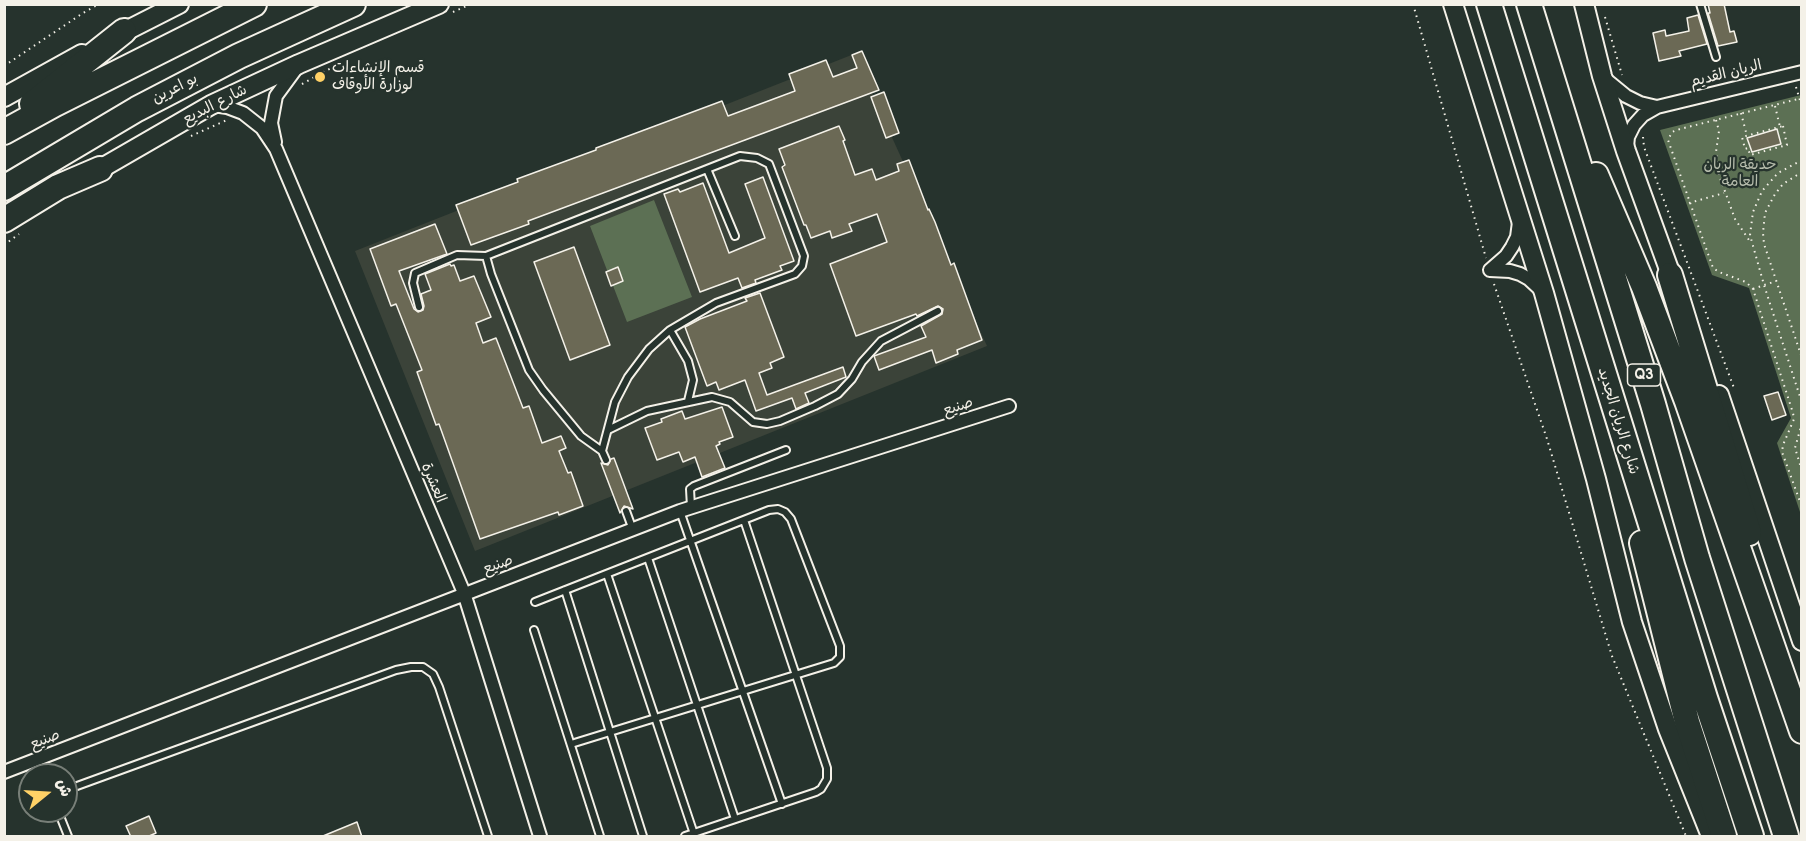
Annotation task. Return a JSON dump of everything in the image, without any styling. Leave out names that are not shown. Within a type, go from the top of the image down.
[{"type":"highway","points":[[4,132],[254,4]]},
{"type":"highway","name":"بو اعرين","points":[[4,188],[137,109],[239,56],[353,4]]},
{"type":"highway","name":"شارع الريان الجديد","points":[[1489,4],[1622,435],[1751,837]]},
{"type":"highway","name":"Q3","points":[[1529,4],[1650,393],[1697,558],[1786,837]]},
{"type":"highway","points":[[4,125],[124,31]]},
{"type":"highway","points":[[1551,75],[1644,287],[1687,401],[1802,682]]},
{"type":"highway","points":[[4,220],[58,187],[100,169]]},
{"type":"highway","points":[[1670,275],[1733,511],[1802,731]]},
{"type":"highway","points":[[1622,435],[1646,564],[1669,656],[1701,769],[1724,837]]},
{"type":"street","points":[[4,97],[124,31],[179,4]]},
{"type":"street","name":"شارع البديع","points":[[4,232],[100,169],[211,105],[299,64],[439,4]]},
{"type":"street","points":[[1453,4],[1544,293],[1596,479],[1632,622],[1668,729],[1711,837]]},
{"type":"street","points":[[1589,10],[1602,76],[1626,151],[1670,275],[1717,391],[1802,641]]},
{"type":"street","name":"العشرة","points":[[276,149],[271,123],[276,96],[299,64]]},
{"type":"street","name":"الريان القديم","points":[[1626,151],[1628,137],[1634,125],[1643,115],[1657,106],[1797,73]]},
{"type":"street","name":"الريان القديم","points":[[1602,76],[1613,87],[1640,104],[1657,106]]},
{"type":"street","name":"العشرة","points":[[211,105],[227,107],[243,113],[262,128],[276,149],[464,593],[540,837]]},
{"type":"street","points":[[1490,270],[1506,256],[1512,247],[1517,237],[1520,216]]},
{"type":"street","points":[[1490,270],[1520,274],[1544,293]]},
{"type":"street","name":"صنيع","points":[[4,772],[686,509],[1009,406]]},
{"type":"lane","points":[[1700,4],[1716,57]]},
{"type":"lane","points":[[419,307],[413,283],[415,273],[457,255],[486,256],[741,156],[758,158],[769,164],[804,256],[802,266],[795,274],[716,303],[670,330],[649,348],[627,376],[615,402],[602,451]]},
{"type":"lane","points":[[707,169],[735,236]]},
{"type":"lane","points":[[486,256],[490,274],[529,370],[581,436],[602,451],[606,460]]},
{"type":"lane","points":[[608,430],[647,411],[712,397],[730,402],[753,422],[767,424],[780,421],[838,394],[852,379],[861,362],[881,341],[938,311]]},
{"type":"lane","points":[[670,330],[688,361],[693,380],[688,402]]},
{"type":"lane","points":[[782,804],[691,541],[686,509],[690,489],[694,486],[786,450]]},
{"type":"lane","points":[[535,602],[744,520],[774,509],[782,510],[788,515],[840,646],[840,657],[834,663],[571,744]]},
{"type":"lane","points":[[626,511],[633,530]]},
{"type":"lane","points":[[685,837],[821,789],[828,773],[744,520]]},
{"type":"lane","points":[[648,558],[735,819]]},
{"type":"lane","points":[[607,574],[694,834]]},
{"type":"lane","points":[[565,590],[643,837]]},
{"type":"lane","points":[[534,630],[600,837]]},
{"type":"lane","points":[[78,786],[396,670],[423,667],[433,674],[439,687],[488,837]]},
{"type":"path","points":[[4,66],[99,4]]},
{"type":"path","points":[[1413,4],[1490,270],[1547,439],[1612,656],[1686,837]]},
{"type":"path","points":[[1589,10],[1623,79]]},
{"type":"path","points":[[1797,73],[1802,107]]},
{"type":"path","points":[[1800,98],[1676,130],[1670,136],[1669,145],[1713,268],[1746,282],[1753,289],[1793,413],[1794,419],[1782,452],[1802,507]]},
{"type":"path","points":[[1774,105],[1780,127]]},
{"type":"path","points":[[1741,114],[1747,136]]},
{"type":"path","points":[[1643,115],[1644,147],[1734,387]]},
{"type":"path","points":[[1716,120],[1719,131],[1716,158],[1725,193],[1735,219],[1753,245]]},
{"type":"path","points":[[1783,126],[1786,146],[1750,155],[1742,137],[1780,127],[1783,126]]},
{"type":"path","points":[[1802,160],[1789,166],[1770,181],[1756,201],[1750,223],[1753,245],[1764,285],[1802,403]]},
{"type":"path","points":[[1802,172],[1783,184],[1774,194],[1765,213],[1762,233],[1802,358]]},
{"type":"path","points":[[1689,203],[1725,193]]},
{"type":"path","points":[[1753,289],[1776,281]]},
{"type":"path","points":[[1802,423],[1795,448],[1802,471]]},
{"type":"shaded area","points":[[854,54],[987,346],[475,551],[355,251]]},
{"type":"green space","name":"حديقة الريان العامة","points":[[1801,95],[1801,515],[1777,443],[1791,418],[1749,288],[1712,275],[1660,130]]},
{"type":"green space","points":[[654,200],[692,297],[627,322],[590,226]]},
{"type":"building","points":[[1708,4],[1724,4],[1730,32],[1734,31],[1737,42],[1718,46],[1708,13],[1710,13]]},
{"type":"building","points":[[1698,15],[1707,44],[1679,51],[1681,56],[1659,61],[1653,33],[1665,30],[1666,36],[1689,31],[1687,18]]},
{"type":"building","points":[[862,51],[879,90],[528,221],[529,224],[471,245],[456,205],[518,182],[517,179],[596,150],[596,148],[722,101],[728,116],[795,91],[789,74],[826,60],[833,77],[857,68],[852,55]]},
{"type":"building","points":[[884,92],[899,133],[886,138],[871,97]]},
{"type":"building","points":[[839,126],[855,175],[872,169],[876,180],[899,171],[897,164],[909,160],[951,265],[954,263],[982,340],[957,350],[958,354],[936,363],[932,350],[879,370],[874,356],[926,337],[921,326],[942,314],[943,309],[938,306],[917,316],[916,314],[856,336],[830,264],[887,242],[877,214],[849,224],[852,231],[832,238],[830,231],[811,238],[782,167],[785,165],[779,149]]},
{"type":"building","points":[[1777,129],[1781,144],[1752,152],[1747,138]]},
{"type":"building","points":[[763,177],[794,261],[780,266],[782,270],[755,280],[756,283],[742,288],[738,278],[700,292],[664,194],[678,189],[680,192],[703,183],[729,253],[765,238],[745,184]]},
{"type":"building","points":[[435,224],[447,254],[399,271],[414,309],[418,312],[423,310],[421,294],[431,290],[425,274],[450,264],[454,265],[460,281],[474,276],[491,317],[476,323],[483,343],[496,338],[523,408],[529,406],[542,443],[561,436],[566,448],[559,451],[568,473],[571,472],[583,506],[559,515],[558,512],[480,539],[439,424],[436,425],[417,372],[422,370],[396,304],[391,306],[370,249]]},
{"type":"building","points":[[574,247],[610,345],[570,360],[534,262]]},
{"type":"building","points":[[618,267],[623,281],[611,286],[606,272]]},
{"type":"building","points":[[760,293],[784,357],[770,363],[772,368],[759,373],[767,395],[843,367],[846,377],[805,393],[809,403],[796,409],[792,398],[756,411],[745,380],[719,390],[716,382],[707,386],[685,327],[747,301],[745,298]]},
{"type":"building","points":[[1778,392],[1786,415],[1772,420],[1764,396]]},
{"type":"building","points":[[722,407],[733,437],[719,442],[720,444],[716,446],[725,468],[702,477],[695,457],[683,462],[679,452],[657,460],[645,428],[682,411],[685,419]]},
{"type":"building","points":[[614,458],[633,509],[624,506],[620,513],[601,463],[608,465]]},
{"type":"building","points":[[149,816],[156,833],[147,837],[131,837],[126,826]]},
{"type":"building","points":[[357,822],[362,837],[323,837],[323,836]]},
{"type":"place","name":"قسم الإنشاءات لوزارة الأوقاف","points":[[320,77]]}]
